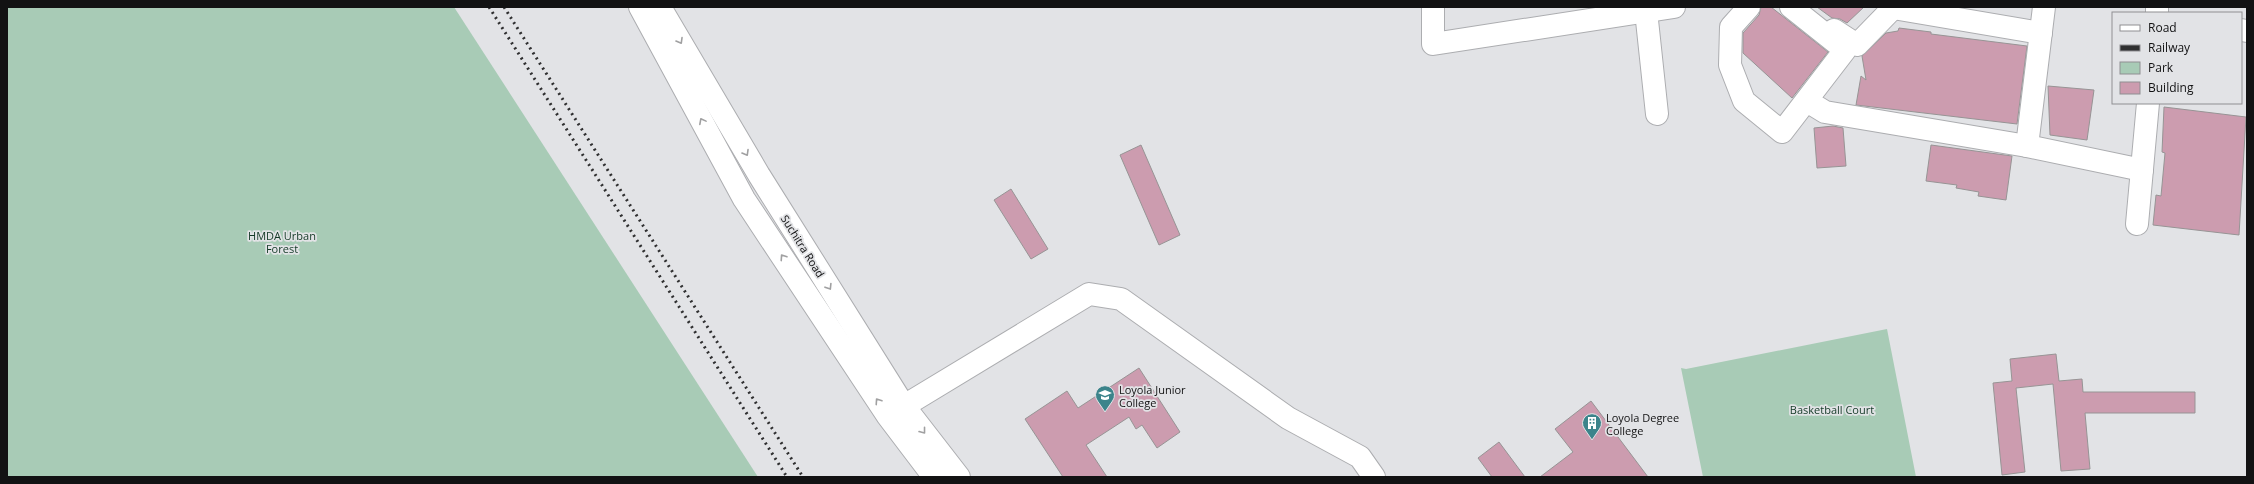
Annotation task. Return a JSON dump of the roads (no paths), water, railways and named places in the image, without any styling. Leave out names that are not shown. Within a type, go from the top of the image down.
[{"type":"street","name":"Suchitra Road","points":[[640,7],[759,175],[904,406],[959,477]]},
{"type":"street","name":"Suchitra Road","points":[[660,7],[744,199],[887,415],[934,477]]},
{"type":"street","points":[[1433,7],[1433,44],[1674,7]]},
{"type":"street","points":[[1749,7],[1731,27],[1730,65],[1744,101],[1782,132],[1845,50],[1791,7]]},
{"type":"street","points":[[1802,7],[1857,46],[1893,8],[2041,33]]},
{"type":"street","points":[[2026,146],[2044,7]]},
{"type":"street","points":[[1646,11],[1657,114]]},
{"type":"street","points":[[1807,101],[1825,112],[2026,146],[2142,170]]},
{"type":"street","points":[[2137,224],[2148,104]]},
{"type":"street","points":[[904,406],[1089,294],[1121,299],[1288,418],[1360,457],[1374,477]]},
{"type":"railway","points":[[489,7],[787,477]]},
{"type":"railway","points":[[504,7],[803,477]]},
{"type":"place","name":"Loyola Junior College","points":[[1105,412]]},
{"type":"place","name":"Loyola Degree College","points":[[1592,440]]},
{"type":"park label","name":"HMDA Urban Forest","points":[[282,241]]},
{"type":"park label","name":"Basketball Court","points":[[1832,409]]}]
